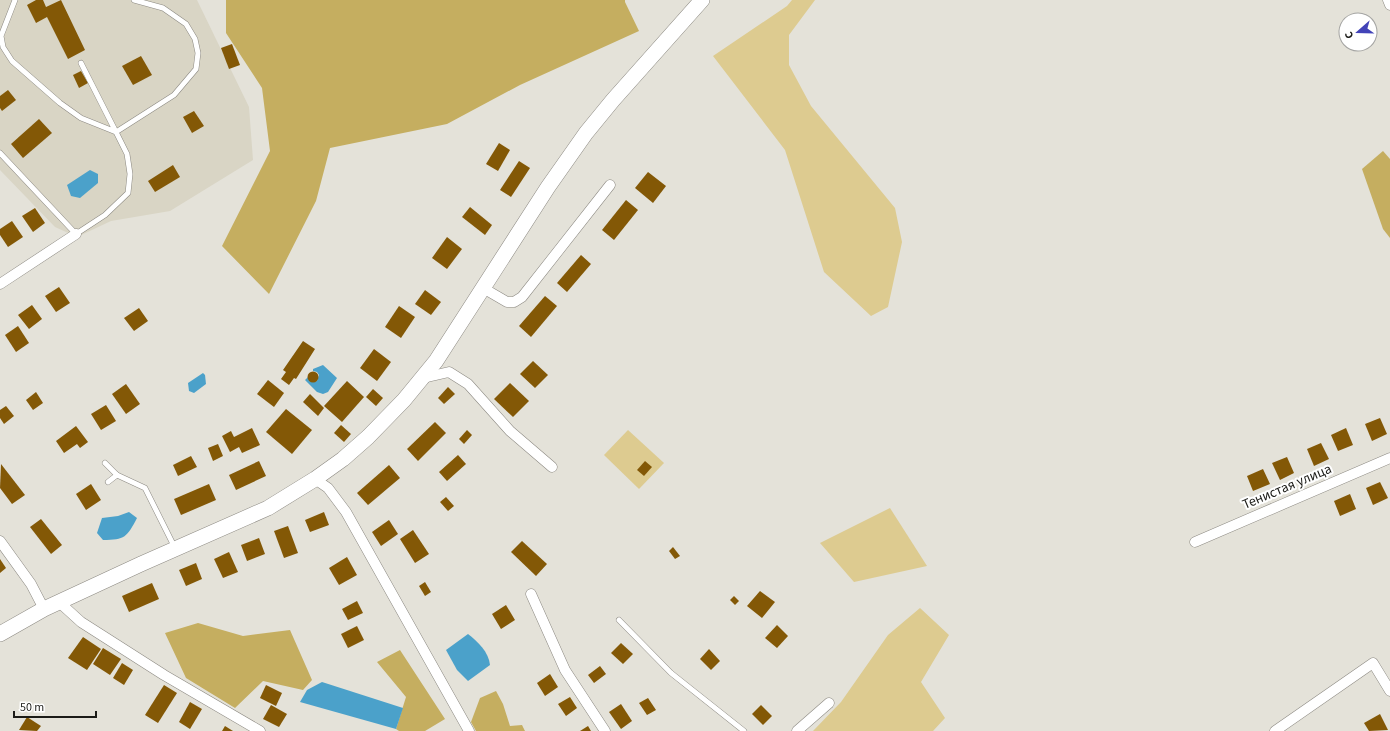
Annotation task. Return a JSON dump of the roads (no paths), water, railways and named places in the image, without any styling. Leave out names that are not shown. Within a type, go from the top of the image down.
[{"type":"main road","points":[[0,634],[44,609],[251,516],[284,499],[315,479],[373,433],[423,378],[446,347],[552,181],[586,134],[624,88],[702,0]]},
{"type":"street","points":[[1388,0],[1390,5]]},
{"type":"street","points":[[483,288],[506,302],[514,302],[522,297],[610,185]]},
{"type":"street","points":[[0,284],[76,234]]},
{"type":"street","points":[[423,378],[449,372],[468,384],[510,431],[552,467]]},
{"type":"street","name":"Тенистая улица","points":[[1195,542],[1390,458]]},
{"type":"street","points":[[315,479],[328,488],[346,512],[469,731]]},
{"type":"street","points":[[0,541],[31,584],[44,609]]},
{"type":"street","points":[[531,594],[565,670],[605,731]]},
{"type":"street","points":[[59,602],[81,622],[164,674],[260,731]]},
{"type":"street","points":[[1275,731],[1372,663],[1382,676],[1390,691]]},
{"type":"street","points":[[797,731],[829,703]]},
{"type":"lane","points":[[15,0],[0,36],[3,47],[12,61],[81,118],[116,132]]},
{"type":"lane","points":[[116,132],[174,95],[196,69],[198,54],[195,39],[186,24],[163,8],[134,0]]},
{"type":"lane","points":[[0,153],[76,234],[105,216],[128,193],[130,174],[127,154],[81,63]]},
{"type":"lane","points":[[105,463],[117,475],[145,488],[175,549]]},
{"type":"lane","points":[[108,482],[117,475]]},
{"type":"lane","points":[[619,620],[671,673],[744,731]]},
{"type":"water","points":[[90,170],[98,174],[98,183],[80,198],[71,196],[67,185]]},
{"type":"water","points":[[323,365],[337,378],[328,392],[323,394],[317,392],[305,380],[308,377],[312,382],[317,381],[319,375],[317,372],[313,371],[313,369]]},
{"type":"water","points":[[203,373],[205,375],[206,384],[194,393],[189,391],[188,383]]},
{"type":"water","points":[[129,512],[137,518],[128,533],[121,538],[103,540],[97,533],[102,518],[118,516]]},
{"type":"water","points":[[468,634],[479,643],[485,651],[490,665],[468,681],[457,670],[446,650]]},
{"type":"water","points":[[322,682],[403,708],[396,729],[300,702],[307,690]]}]
